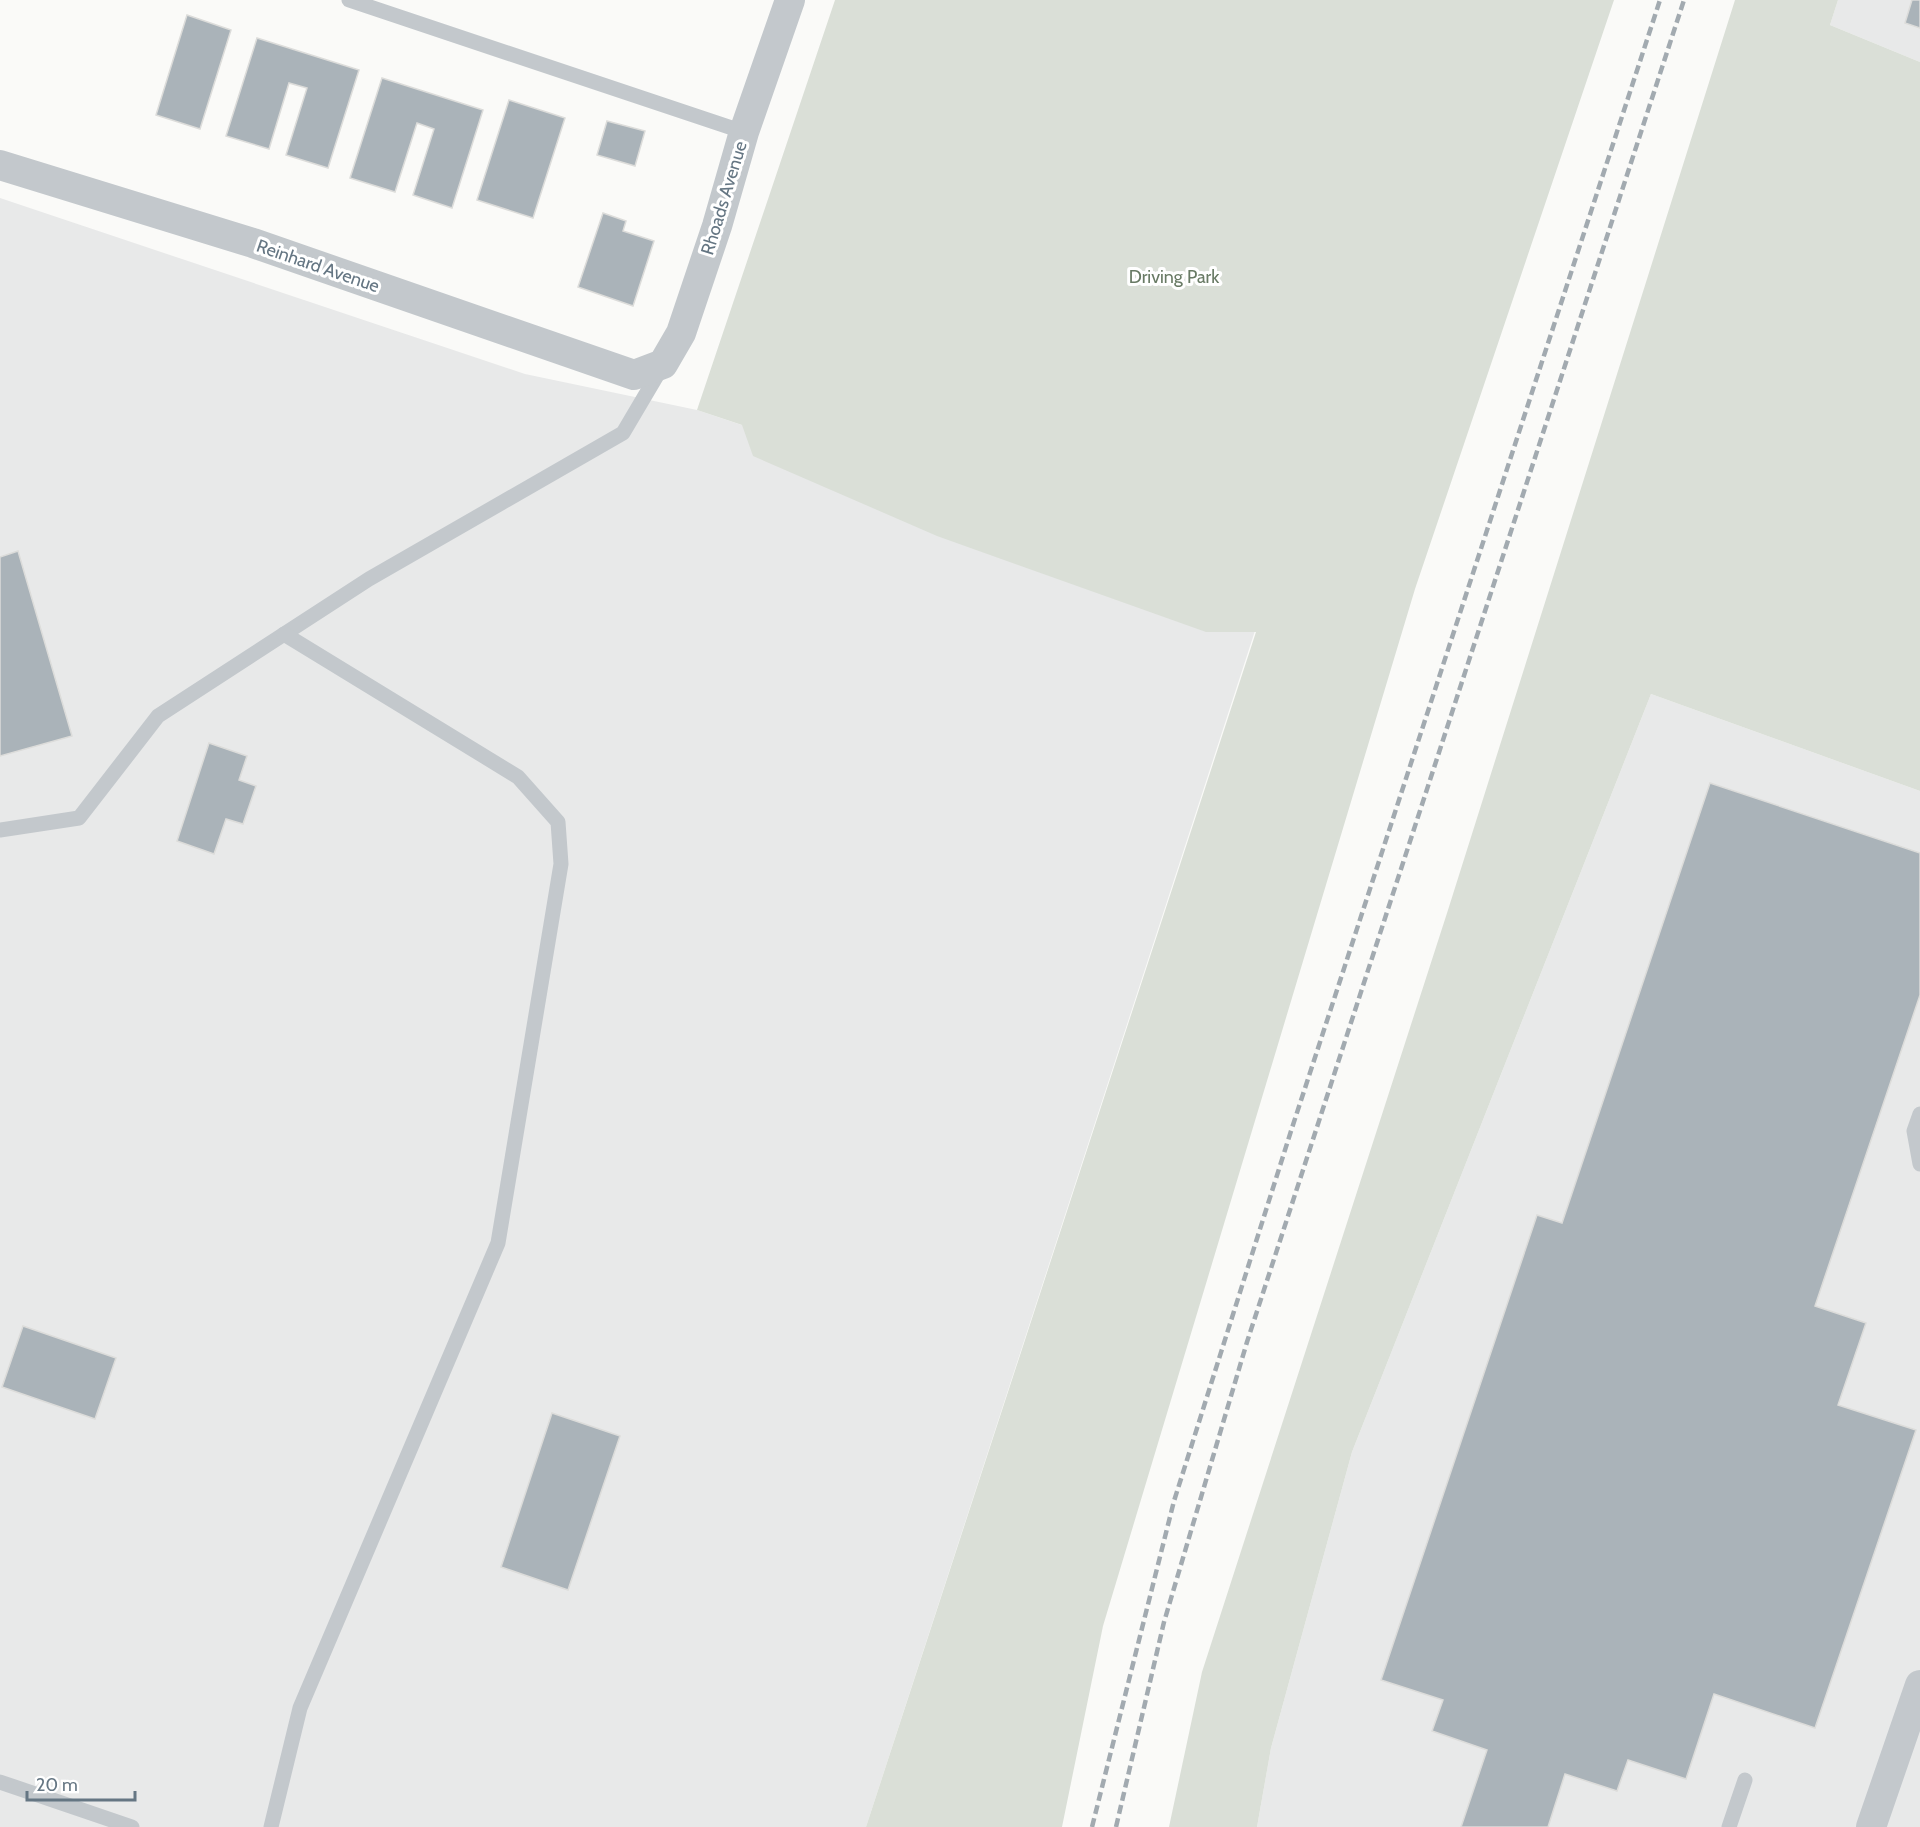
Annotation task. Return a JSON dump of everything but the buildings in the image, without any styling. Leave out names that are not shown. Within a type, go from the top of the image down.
[{"type":"street","name":"Rhoads Avenue","points":[[663,364],[681,333],[717,226],[744,132],[790,0]]},
{"type":"street","name":"Reinhard Avenue","points":[[0,165],[253,243],[634,375],[663,364]]},
{"type":"street","points":[[1871,1827],[1920,1685]]},
{"type":"lane","points":[[349,0],[744,132]]},
{"type":"lane","points":[[0,830],[79,818],[158,716],[369,579],[623,433],[663,364]]},
{"type":"lane","points":[[271,1827],[300,1708],[498,1244],[561,864],[558,822],[518,777],[284,634]]},
{"type":"lane","points":[[1920,1113],[1914,1131],[1920,1164]]},
{"type":"lane","points":[[1729,1827],[1745,1780]]},
{"type":"lane","points":[[0,1782],[132,1827]]},
{"type":"shaded area","points":[[1838,0],[1920,0],[1920,62],[1830,25]]},
{"type":"shaded area","points":[[0,198],[525,374],[697,410],[1265,600],[866,1827],[0,1827]]},
{"type":"shaded area","points":[[1651,694],[1920,791],[1920,1827],[1257,1827],[1271,1748],[1352,1452]]},
{"type":"green space","name":"Driving Park","points":[[835,0],[1614,0],[1415,589],[1103,1626],[1062,1827],[866,1827],[1256,632],[1206,632],[937,536],[753,456],[742,425],[697,410]]},
{"type":"green space","points":[[1735,0],[1838,0],[1830,25],[1920,62],[1920,791],[1651,694],[1352,1452],[1271,1748],[1257,1827],[1169,1827],[1202,1672],[1448,910]]},
{"type":"railway","points":[[1092,1827],[1174,1501],[1291,1131],[1660,0]]},
{"type":"railway","points":[[1116,1827],[1164,1622],[1247,1342],[1684,0]]}]
